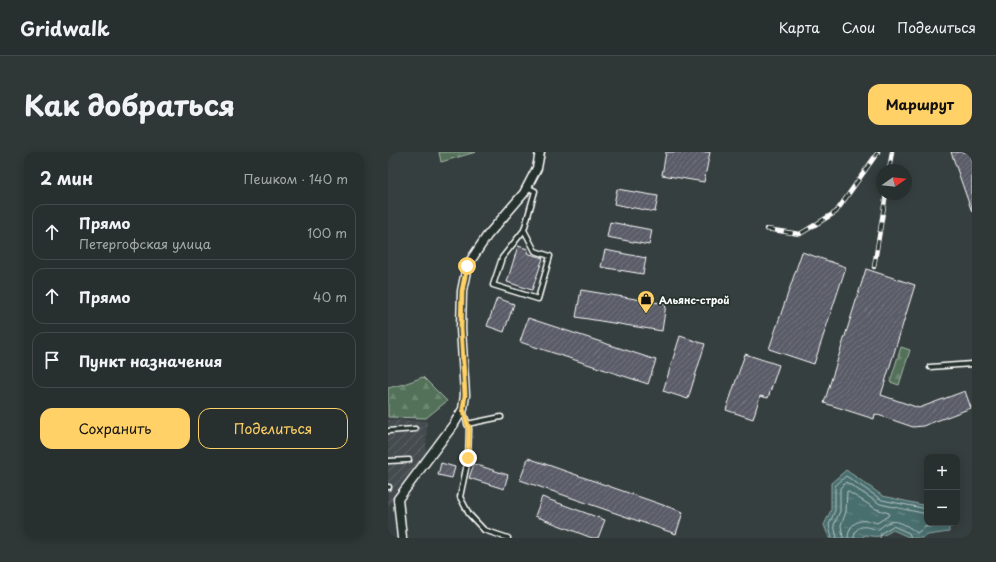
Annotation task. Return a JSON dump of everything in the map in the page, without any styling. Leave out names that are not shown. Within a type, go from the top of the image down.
[{"type":"street","points":[[402,538],[398,499],[454,424],[463,409],[465,395],[461,328],[462,291],[467,266],[487,236],[524,193],[536,168],[540,152]]},
{"type":"lane","points":[[524,230],[536,251],[550,256],[538,299],[493,285],[502,258],[524,230],[535,191],[527,187]]},
{"type":"lane","points":[[930,367],[972,364]]},
{"type":"lane","points":[[463,409],[469,429],[468,458],[460,497],[468,514],[484,530],[508,538]]},
{"type":"lane","points":[[467,424],[501,417]]},
{"type":"lane","points":[[388,431],[415,429]]},
{"type":"lane","points":[[388,460],[409,460]]},
{"type":"shaded area","points":[[388,420],[427,421],[426,453],[388,507]]},
{"type":"green space","points":[[439,152],[476,152],[441,162]]},
{"type":"green space","points":[[901,347],[910,350],[899,385],[890,382]]},
{"type":"green space","points":[[423,377],[447,401],[426,418],[388,417],[388,388]]},
{"type":"water","points":[[846,470],[883,496],[924,505],[924,526],[949,526],[949,532],[928,535],[922,538],[911,538],[893,530],[883,535],[866,535],[861,538],[829,538],[824,525],[831,510],[831,483]]},
{"type":"building","points":[[666,152],[710,152],[704,182],[662,175]]},
{"type":"building","points":[[951,152],[972,152],[972,212]]},
{"type":"building","points":[[617,189],[658,196],[655,212],[614,204]]},
{"type":"building","points":[[610,222],[652,230],[649,245],[607,237]]},
{"type":"building","points":[[518,246],[528,249],[527,253],[543,258],[532,290],[507,282]]},
{"type":"building","points":[[605,250],[646,258],[643,274],[601,267]]},
{"type":"building","points":[[802,252],[846,267],[814,364],[769,349]]},
{"type":"building","points":[[866,269],[915,285],[881,395],[919,408],[965,391],[971,408],[923,426],[913,427],[875,414],[874,419],[824,403]]},
{"type":"building","points":[[581,290],[666,304],[662,331],[576,317]]},
{"type":"building","points":[[497,298],[514,304],[504,332],[487,326]]},
{"type":"building","points":[[528,318],[656,360],[648,384],[520,342]]},
{"type":"building","points":[[680,336],[705,344],[688,399],[663,391]]},
{"type":"building","points":[[745,354],[779,365],[768,398],[760,396],[753,419],[726,410]]},
{"type":"building","points":[[528,458],[683,512],[676,534],[520,480]]},
{"type":"building","points":[[441,463],[455,467],[452,478],[438,475]]},
{"type":"building","points":[[474,464],[508,475],[504,489],[469,478]]},
{"type":"building","points":[[542,497],[605,520],[598,538],[592,538],[535,516]]},
{"type":"railway","points":[[766,229],[800,234],[836,212],[878,152]]},
{"type":"railway","points":[[890,164],[892,152]]},
{"type":"railway","points":[[874,267],[885,200]]},
{"type":"place","name":"Альянс-строй","points":[[646,314]]},
{"type":"route","points":[[467,266],[462,291],[461,328],[465,395],[463,409],[469,429],[468,458]]}]
